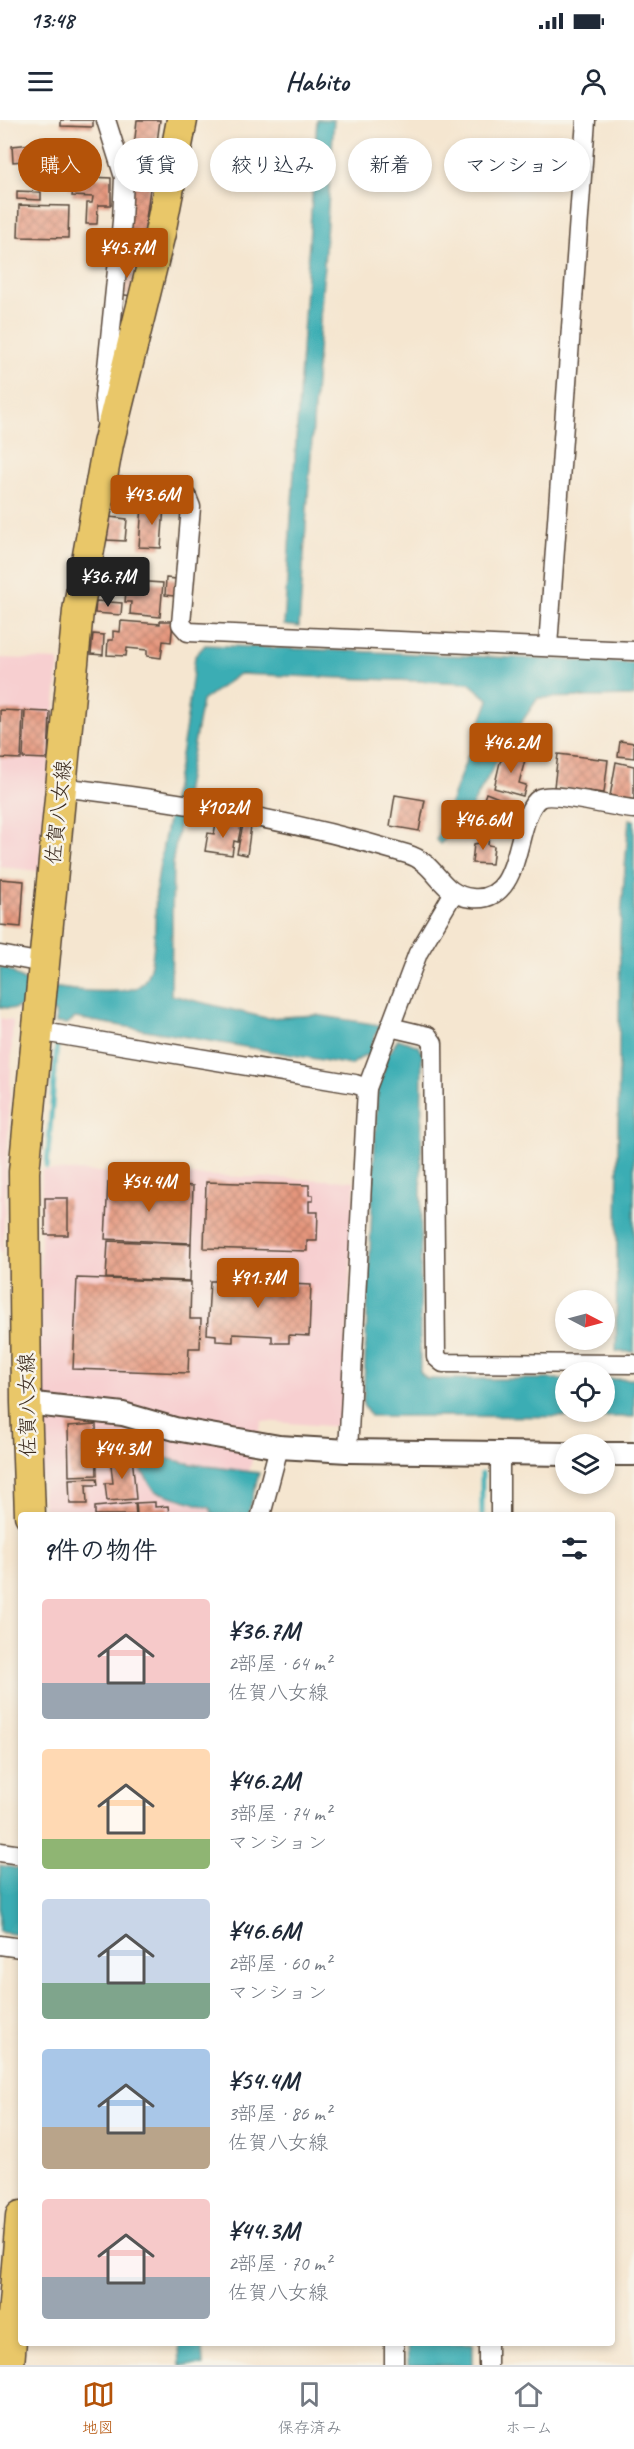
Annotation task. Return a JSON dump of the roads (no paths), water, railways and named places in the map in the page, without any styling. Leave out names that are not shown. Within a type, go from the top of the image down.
[{"type":"main road","name":"佐賀八女線","points":[[30,1512],[26,1403],[24,1172],[78,611],[99,485],[160,233],[182,120]]},
{"type":"main road","points":[[9,2365],[18,2253]]},
{"type":"street","points":[[106,120],[123,177],[122,221],[104,397],[108,444]]},
{"type":"street","points":[[548,646],[586,120]]},
{"type":"street","points":[[99,485],[178,492],[187,497],[191,507],[181,624],[188,632],[634,651]]},
{"type":"street","points":[[60,787],[186,803],[350,837],[417,857],[428,864],[453,894],[473,899],[484,898],[500,890],[511,871],[531,808],[541,798],[555,796],[634,809]]},
{"type":"street","points":[[348,1451],[367,1088],[418,953],[453,894]]},
{"type":"street","points":[[0,955],[42,971]]},
{"type":"street","points":[[38,1022],[367,1088]]},
{"type":"street","points":[[390,1027],[428,1036],[433,1042],[436,1357],[443,1363],[634,1364]]},
{"type":"street","points":[[26,1403],[123,1414],[175,1429],[279,1447],[348,1451],[555,1454]]},
{"type":"street","points":[[262,1512],[279,1447]]},
{"type":"street","points":[[500,1453],[500,1512]]},
{"type":"street","points":[[615,1454],[634,1454]]},
{"type":"street","points":[[0,1852],[18,1855]]},
{"type":"street","points":[[0,1945],[18,1948]]},
{"type":"street","points":[[394,2346],[394,2365]]},
{"type":"street","points":[[488,2346],[488,2365]]},
{"type":"water","points":[[317,120],[334,120],[333,138],[316,138]]},
{"type":"water","points":[[312,192],[329,192],[299,627],[284,625]]},
{"type":"water","points":[[205,645],[634,663],[634,696],[538,698],[503,750],[462,824],[440,844],[436,840],[489,700],[469,683],[239,674],[202,701],[173,859],[171,995],[266,1018],[316,1015],[380,1025],[371,1046],[389,1054],[398,1039],[419,1046],[422,1053],[420,1372],[427,1379],[555,1379],[555,1417],[371,1416],[363,1405],[377,1094],[386,1063],[365,1055],[351,1065],[75,1018],[67,1024],[56,1023],[55,1012],[23,1006],[14,1009],[0,1007],[0,967],[9,970],[23,980],[65,989],[124,990],[135,988],[143,983],[152,961],[158,876],[178,773],[195,656]]},
{"type":"water","points":[[629,819],[634,820],[634,1352],[616,1352],[620,930]]},
{"type":"water","points":[[615,1379],[634,1379],[634,1417],[615,1417]]},
{"type":"water","points":[[137,1452],[192,1464],[259,1473],[249,1512],[212,1512],[210,1508],[155,1491],[140,1468]]},
{"type":"water","points":[[0,1865],[18,1868],[18,1935],[0,1932]]},
{"type":"water","points":[[179,2346],[202,2346],[203,2365],[180,2365]]},
{"type":"water","points":[[407,2346],[473,2346],[473,2365],[408,2365]]},
{"type":"waterway","points":[[47,1167],[57,1043]]},
{"type":"waterway","points":[[482,1473],[482,1512]]}]
